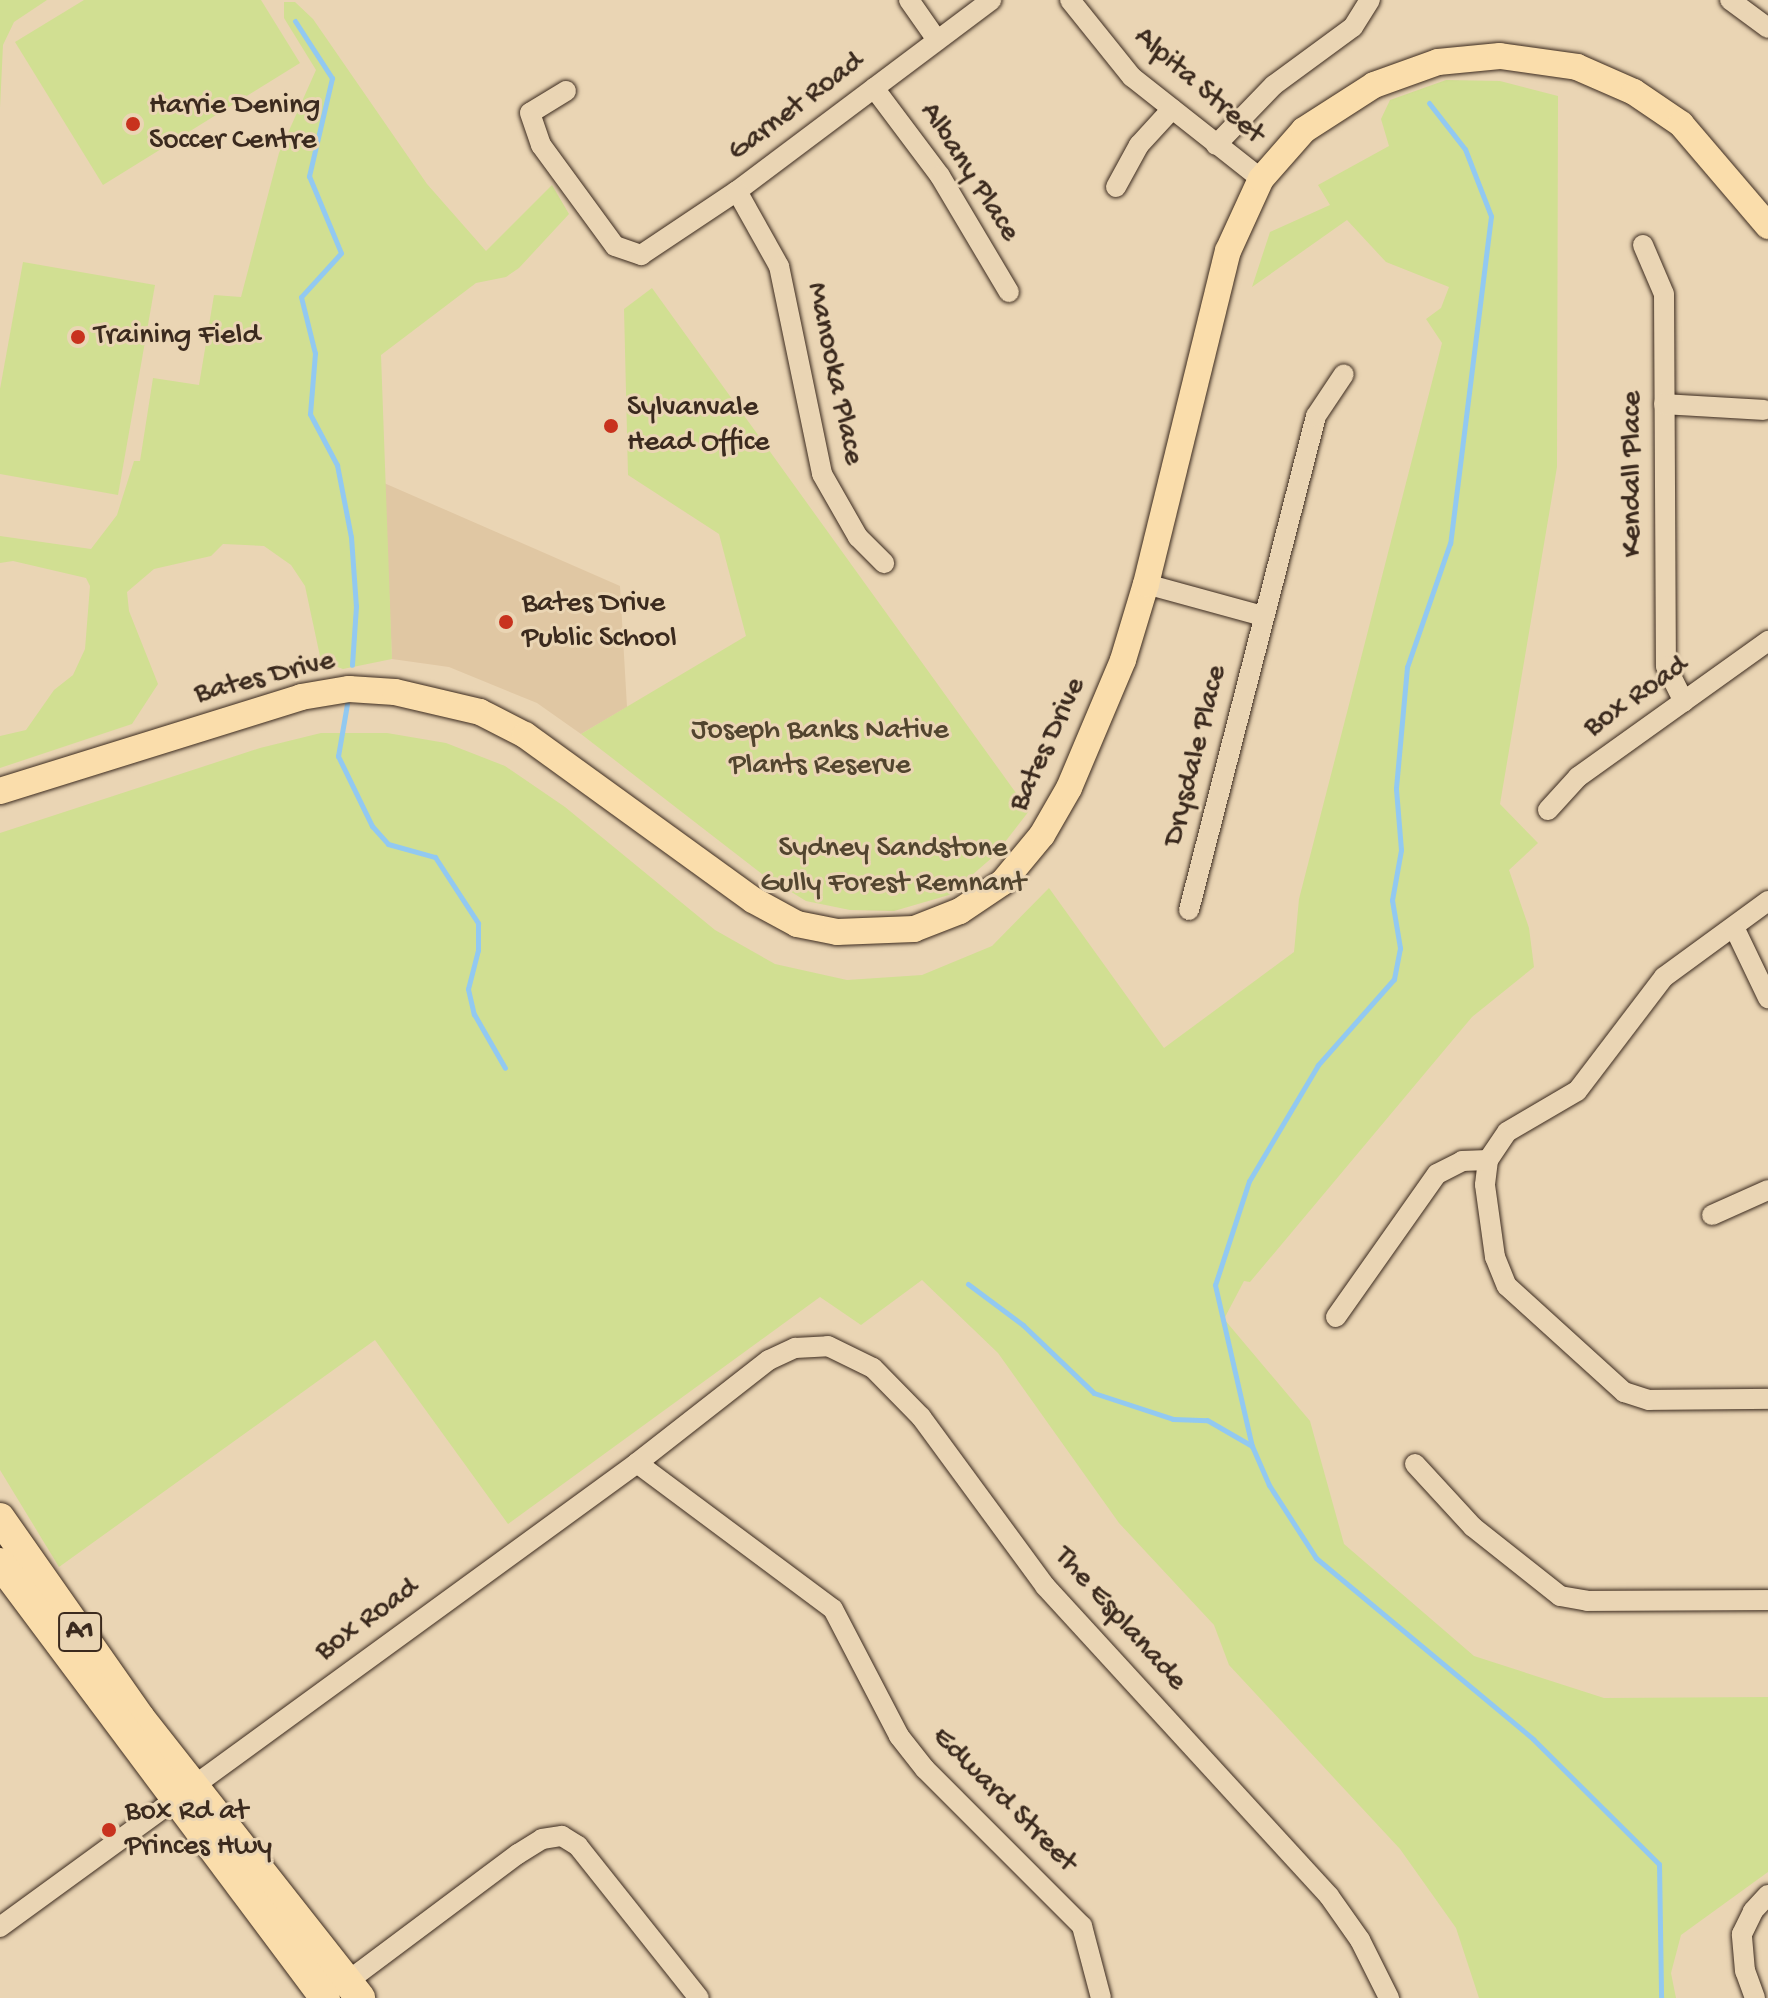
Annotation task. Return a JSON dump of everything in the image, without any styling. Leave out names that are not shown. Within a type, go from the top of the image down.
[{"type":"highway","name":"A1","points":[[0,1518],[182,1792]]},
{"type":"highway","name":"A1","points":[[0,1563],[344,1992]]},
{"type":"main road","name":"Bates Drive","points":[[0,791],[301,697],[349,689],[395,692],[480,712],[525,735],[753,900],[797,924],[837,932],[914,929],[985,895],[1024,860],[1069,788],[1117,674],[1146,584],[1228,251],[1261,179],[1304,130],[1374,85],[1438,62],[1500,56],[1577,67],[1634,92],[1681,124],[1764,216]]},
{"type":"street","points":[[909,0],[937,40]]},
{"type":"street","name":"Garnet Road","points":[[566,91],[530,113],[541,145],[609,240],[633,256],[650,250],[737,191],[991,0]]},
{"type":"street","name":"Alpita Street","points":[[1070,0],[1124,70],[1261,179]]},
{"type":"street","points":[[1216,145],[1274,85],[1353,27],[1370,0]]},
{"type":"street","points":[[1730,0],[1768,28]]},
{"type":"street","name":"Albany Place","points":[[874,88],[940,176],[1009,292]]},
{"type":"street","points":[[1116,187],[1139,145],[1172,109]]},
{"type":"street","name":"Manooka Place","points":[[737,191],[779,266],[822,474],[858,537],[884,563]]},
{"type":"street","name":"Kendall Place","points":[[1643,245],[1664,294],[1666,666],[1684,702]]},
{"type":"street","name":"Drysdale Place","points":[[1189,910],[1316,416],[1344,374]]},
{"type":"street","points":[[1664,404],[1764,410]]},
{"type":"street","points":[[1146,584],[1263,616]]},
{"type":"street","name":"Box Road","points":[[1548,810],[1578,777],[1768,641]]},
{"type":"street","points":[[1768,901],[1664,977],[1636,1009],[1587,1082],[1507,1132],[1488,1160],[1489,1219],[1495,1257],[1507,1286],[1624,1392],[1649,1400],[1768,1399]]},
{"type":"street","points":[[1734,927],[1768,998]]},
{"type":"street","points":[[1336,1317],[1437,1174],[1462,1161],[1488,1160]]},
{"type":"street","points":[[1712,1215],[1768,1190]]},
{"type":"street","name":"The Esplanade","points":[[769,1360],[811,1346],[842,1350],[873,1368],[911,1407],[1045,1586],[1329,1896],[1360,1940],[1389,1998]]},
{"type":"street","name":"Box Road","points":[[0,1927],[637,1463],[769,1360]]},
{"type":"street","name":"Edward Street","points":[[637,1463],[833,1609],[899,1736],[925,1769],[1082,1926],[1101,1998]]},
{"type":"street","points":[[1415,1464],[1473,1527],[1560,1596],[1587,1601],[1768,1600]]},
{"type":"street","points":[[344,1992],[518,1854],[542,1839],[562,1836],[578,1846],[699,1998]]},
{"type":"street","points":[[1755,1998],[1745,1971],[1742,1934],[1753,1911],[1768,1895]]},
{"type":"shaded area","name":"Bates Drive Public School","points":[[384,483],[620,586],[627,707],[581,734],[537,703],[449,667],[392,659]]},
{"type":"green space","points":[[0,0],[47,0],[14,22],[3,45],[0,108]]},
{"type":"green space","name":"Harrie Dening Soccer Centre","points":[[84,0],[261,0],[300,63],[103,185],[15,42]]},
{"type":"green space","points":[[284,2],[295,2],[313,19],[427,184],[486,251],[552,185],[569,214],[519,268],[506,277],[476,283],[381,355],[392,659],[343,669],[321,661],[305,586],[291,565],[264,546],[223,544],[211,556],[154,569],[127,592],[129,611],[158,684],[132,724],[0,768],[0,736],[26,730],[54,690],[73,675],[85,649],[90,586],[86,578],[13,561],[0,563],[0,536],[91,549],[117,515],[134,461],[140,461],[153,378],[199,385],[214,295],[241,297],[279,153],[316,70],[284,18]]},
{"type":"green space","points":[[1446,80],[1500,81],[1558,96],[1557,467],[1500,804],[1538,843],[1509,870],[1529,928],[1534,967],[1472,1017],[1250,1282],[1244,1281],[1224,1319],[1310,1421],[1344,1544],[1474,1656],[1604,1698],[1768,1697],[1768,1872],[1681,1935],[1671,1973],[1676,1998],[1479,1998],[1456,1928],[1400,1849],[1229,1665],[1214,1625],[1119,1523],[998,1353],[922,1280],[861,1325],[820,1297],[508,1524],[375,1340],[59,1567],[0,1470],[0,833],[260,748],[321,733],[387,733],[446,743],[505,766],[565,807],[715,930],[775,964],[847,980],[922,975],[992,946],[1049,888],[1164,1048],[1294,952],[1299,899],[1442,343],[1426,319],[1441,308],[1449,287],[1386,262],[1347,220],[1252,287],[1270,232],[1330,205],[1318,185],[1389,146],[1381,119],[1390,100]]},
{"type":"green space","name":"Training Field","points":[[23,262],[155,285],[118,495],[0,474],[0,389]]},
{"type":"green space","name":"Joseph Banks Native Plants Reserve","points":[[652,288],[1029,811],[994,856],[949,895],[894,911],[850,910],[806,901],[762,874],[581,734],[746,636],[719,534],[628,475],[624,309]]},
{"type":"waterway","points":[[295,21],[332,78],[309,176],[341,253],[301,297],[315,353],[310,414],[337,465],[351,537],[356,606],[352,665]]},
{"type":"waterway","points":[[1429,103],[1465,149],[1491,216],[1450,543],[1407,667],[1396,789],[1401,850],[1392,900],[1400,948],[1394,979],[1318,1065],[1249,1181],[1215,1285],[1252,1446],[1269,1485],[1316,1558],[1533,1739],[1659,1864],[1661,1998]]},
{"type":"waterway","points":[[347,704],[338,756],[372,826],[388,844],[435,857],[478,923],[478,950],[468,989],[474,1014],[505,1068]]},
{"type":"waterway","points":[[968,1284],[1023,1325],[1094,1393],[1173,1419],[1207,1420],[1252,1446]]},
{"type":"place","name":"Harrie Dening Soccer Centre","points":[[133,124]]},
{"type":"place","name":"Training Field","points":[[78,337]]},
{"type":"place","name":"Sylvanvale Head Office","points":[[611,426]]},
{"type":"place","name":"Bates Drive Public School","points":[[506,622]]},
{"type":"place","name":"Box Rd at Princes Hwy","points":[[109,1830]]},
{"type":"park label","name":"Sydney Sandstone Gully Forest Remnant","points":[[893,867]]}]
